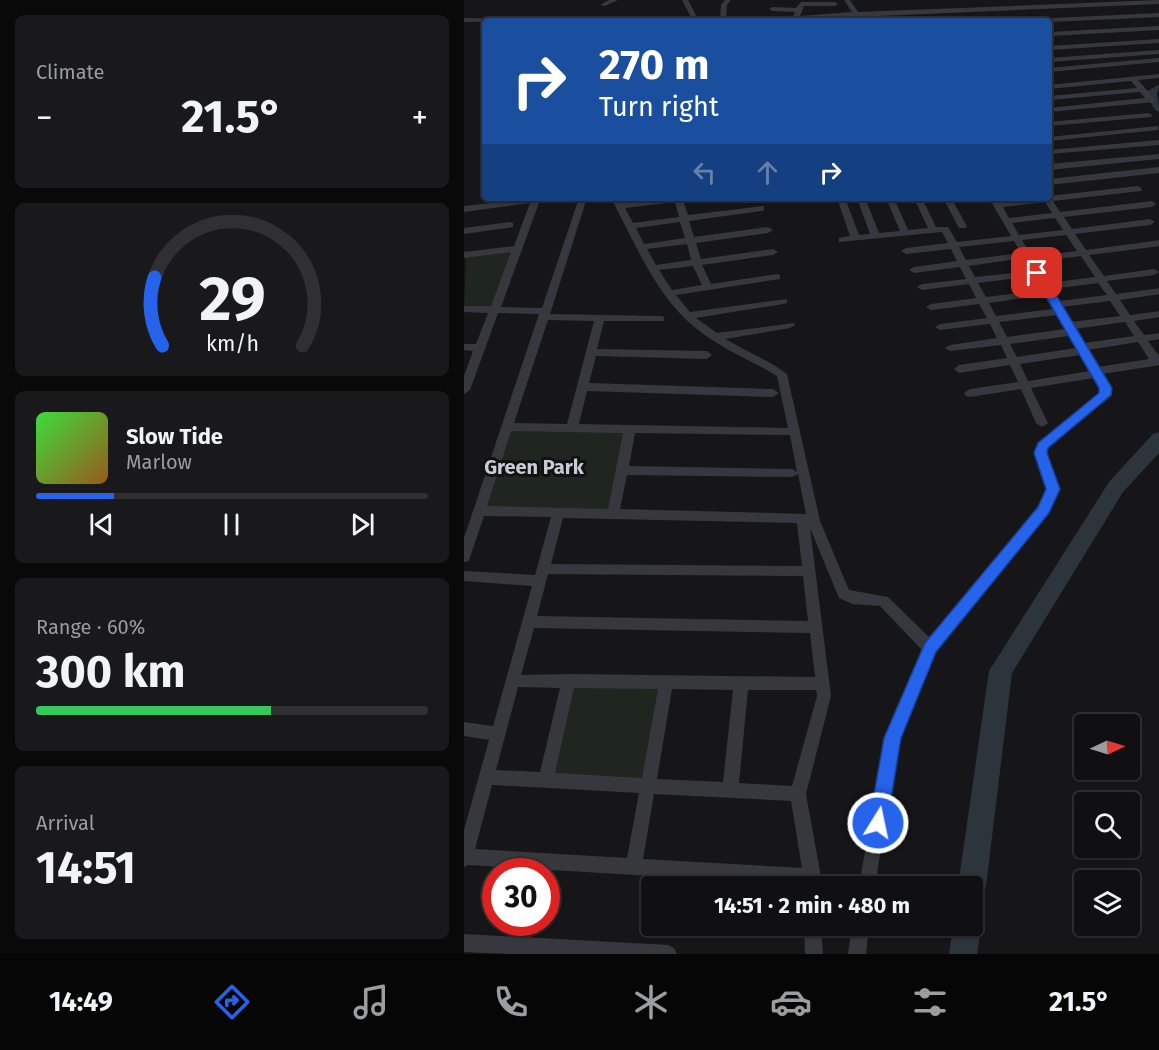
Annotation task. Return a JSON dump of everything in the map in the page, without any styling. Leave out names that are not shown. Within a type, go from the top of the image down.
[{"type":"street","points":[[603,4],[614,0]]},
{"type":"street","points":[[685,0],[694,18]]},
{"type":"street","points":[[723,18],[724,5],[728,0]]},
{"type":"street","points":[[846,0],[861,16]]},
{"type":"street","points":[[939,0],[946,11]]},
{"type":"street","points":[[772,9],[796,14],[861,16],[1160,2]]},
{"type":"street","points":[[777,18],[796,14],[802,3],[835,4]]},
{"type":"street","points":[[1113,4],[1158,63]]},
{"type":"street","points":[[1020,8],[1025,18]]},
{"type":"street","points":[[932,12],[935,18]]},
{"type":"street","points":[[904,13],[908,18]]},
{"type":"street","points":[[1052,20],[1160,15]]},
{"type":"street","points":[[464,20],[482,20]]},
{"type":"street","points":[[1052,34],[1160,28]]},
{"type":"street","points":[[1052,48],[1160,41]]},
{"type":"street","points":[[1052,60],[1160,52]]},
{"type":"street","points":[[1052,68],[1158,63]]},
{"type":"street","points":[[1052,70],[1093,120]]},
{"type":"street","points":[[1052,87],[1160,76]]},
{"type":"street","points":[[1052,110],[1151,100],[1133,79]]},
{"type":"street","points":[[1052,98],[1142,90]]},
{"type":"street","points":[[1052,124],[1148,115]]},
{"type":"street","points":[[1072,122],[1110,176]]},
{"type":"street","points":[[1052,139],[1158,128]]},
{"type":"street","points":[[1052,152],[1160,142]]},
{"type":"street","points":[[1052,167],[1160,156]]},
{"type":"street","points":[[1052,182],[1160,170]]},
{"type":"street","points":[[1052,198],[1138,189]]},
{"type":"street","points":[[464,202],[482,200]]},
{"type":"street","points":[[464,209],[528,201]]},
{"type":"street","points":[[465,384],[481,348],[536,201]]},
{"type":"street","points":[[464,557],[582,201]]},
{"type":"street","points":[[634,201],[618,202],[670,293],[689,316],[715,337],[782,374],[814,521],[844,594],[852,598],[883,601],[930,648]]},
{"type":"street","points":[[681,201],[697,263],[708,287]]},
{"type":"street","points":[[842,201],[856,239]]},
{"type":"street","points":[[862,201],[875,237]]},
{"type":"street","points":[[891,201],[905,233]]},
{"type":"street","points":[[919,201],[933,230]]},
{"type":"street","points":[[949,201],[962,226]]},
{"type":"street","points":[[869,876],[892,738],[930,648],[1044,510],[1053,489],[1041,453],[1042,446],[1105,395],[1105,388],[1096,372],[995,201]]},
{"type":"street","points":[[970,393],[1158,361],[1048,201]]},
{"type":"street","points":[[1007,221],[1152,204]]},
{"type":"street","points":[[631,226],[761,208]]},
{"type":"street","points":[[906,251],[1150,222]]},
{"type":"street","points":[[464,231],[510,225]]},
{"type":"street","points":[[842,240],[945,229],[1004,341],[1042,423]]},
{"type":"street","points":[[643,247],[768,230]]},
{"type":"street","points":[[914,270],[961,263],[1160,243]]},
{"type":"street","points":[[464,255],[516,249]]},
{"type":"street","points":[[656,268],[773,252]]},
{"type":"street","points":[[931,307],[1154,272]]},
{"type":"street","points":[[922,287],[1037,273]]},
{"type":"street","points":[[670,293],[777,277]]},
{"type":"street","points":[[940,327],[1160,291]]},
{"type":"street","points":[[689,316],[783,301]]},
{"type":"street","points":[[464,309],[600,318],[660,319]]},
{"type":"street","points":[[950,348],[1160,314]]},
{"type":"street","points":[[572,428],[600,318]]},
{"type":"street","points":[[715,337],[790,325]]},
{"type":"street","points":[[959,369],[1160,336]]},
{"type":"street","points":[[464,347],[481,348]]},
{"type":"street","points":[[591,352],[707,355]]},
{"type":"street","points":[[582,387],[773,393]]},
{"type":"street","points":[[507,427],[785,432]]},
{"type":"street","points":[[613,514],[630,429]]},
{"type":"street","points":[[622,470],[792,473]]},
{"type":"street","points":[[479,511],[803,518],[824,696],[798,794],[812,876]]},
{"type":"street","points":[[558,514],[464,857],[634,866],[746,876]]},
{"type":"street","points":[[464,576],[809,571]]},
{"type":"street","points":[[529,622],[816,627]]},
{"type":"street","points":[[546,780],[569,680]]},
{"type":"street","points":[[513,681],[823,684]]},
{"type":"street","points":[[634,866],[666,683]]},
{"type":"street","points":[[730,791],[741,684]]},
{"type":"street","points":[[464,729],[498,734]]},
{"type":"street","points":[[486,777],[650,784],[798,794]]},
{"type":"street","points":[[813,936],[814,954]]},
{"type":"street","points":[[857,954],[860,936]]},
{"type":"street","points":[[464,943],[668,954]]},
{"type":"shaded area","points":[[516,249],[495,310],[464,309],[466,255]]},
{"type":"shaded area","points":[[507,427],[630,429],[613,514],[479,511]]},
{"type":"shaded area","points":[[569,680],[666,683],[650,784],[546,780]]},
{"type":"waterway","points":[[1160,88],[1150,93],[1160,108]]},
{"type":"waterway","points":[[973,876],[1001,671],[1116,487],[1160,439]]},
{"type":"waterway","points":[[963,954],[966,936]]},
{"type":"district","name":"Green Park","points":[[534,467]]},
{"type":"route","points":[[878,823],[892,738],[930,648],[1044,510],[1053,489],[1041,453],[1042,446],[1105,395],[1105,388],[1037,273]]}]
